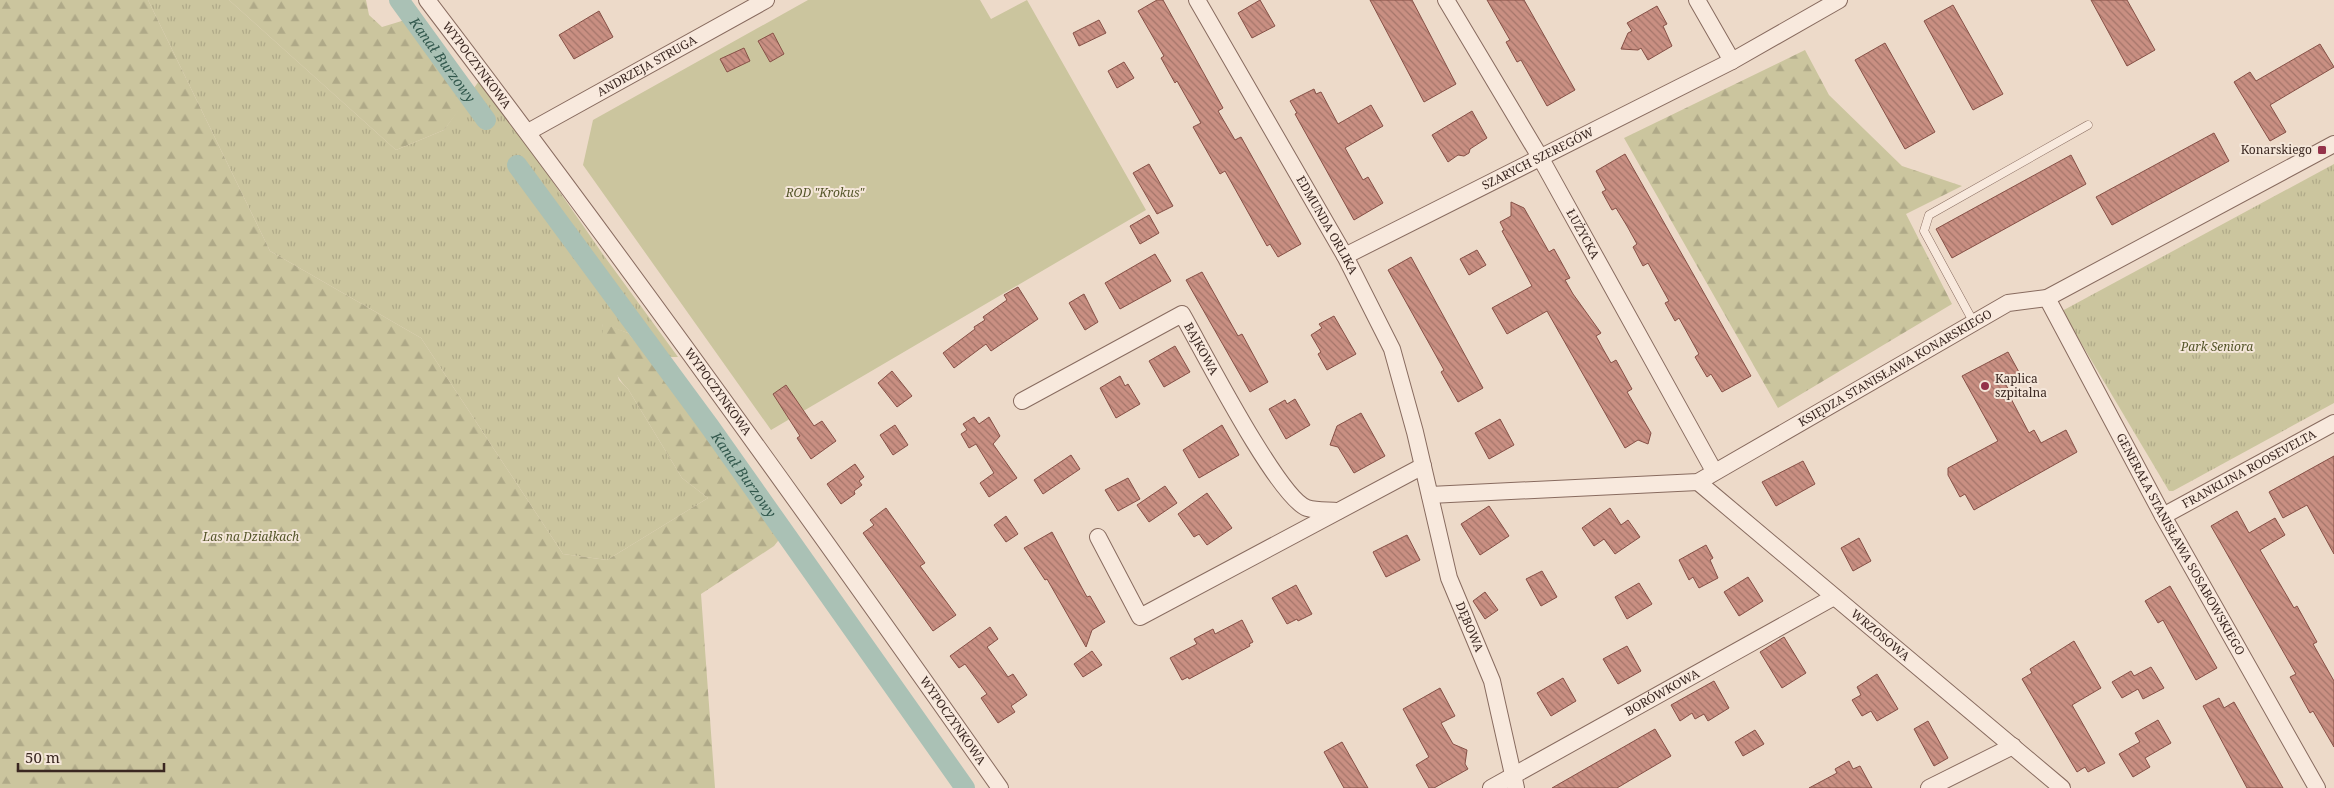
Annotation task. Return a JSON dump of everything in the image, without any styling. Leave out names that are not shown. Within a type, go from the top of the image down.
[{"type":"street","name":"WYPOCZYNKOWA","points":[[427,0],[528,132],[763,454],[1000,788]]},
{"type":"street","name":"EDMUNDA ORLIKA","points":[[1197,0],[1345,256],[1392,349],[1423,466]]},
{"type":"street","name":"ŁUŻYCKA","points":[[1446,0],[1540,157],[1714,471]]},
{"type":"street","points":[[1697,0],[1732,61]]},
{"type":"street","name":"SZARYCH SZEREGÓW","points":[[1345,256],[1732,61],[1839,0]]},
{"type":"street","name":"ANDRZEJA STRUGA","points":[[528,132],[760,1]]},
{"type":"street","name":"KSIĘDZA STANISŁAWA KONARSKIEGO","points":[[1698,482],[1714,471],[1974,324],[2008,302],[2046,298],[2334,144]]},
{"type":"street","name":"GENERAŁA STANISŁAWA SOSABOWSKIEGO","points":[[2046,298],[2163,516],[2318,788]]},
{"type":"street","name":"BAJKOWA","points":[[1022,401],[1182,314],[1254,442],[1283,487],[1306,508],[1338,511]]},
{"type":"street","name":"FRANKLINA ROOSEVELTA","points":[[2163,516],[2334,423]]},
{"type":"street","points":[[1098,537],[1140,617],[1423,466]]},
{"type":"street","name":"DĘBOWA","points":[[1423,466],[1449,578],[1492,681],[1514,782]]},
{"type":"street","points":[[1430,495],[1698,482]]},
{"type":"street","name":"WRZOSOWA","points":[[1698,482],[2062,788]]},
{"type":"street","name":"BORÓWKOWA","points":[[1491,788],[1514,782],[1834,597]]},
{"type":"street","points":[[1929,788],[2014,746]]},
{"type":"lane","points":[[1974,324],[1924,231],[1929,215],[2088,125]]},
{"type":"green space","name":"Las na Działkach","points":[[0,0],[148,0],[270,251],[421,338],[563,554],[607,560],[708,498],[682,478],[628,389],[617,375],[606,350],[602,323],[628,333],[648,357],[673,373],[789,527],[774,546],[701,594],[715,788],[0,788]]},
{"type":"green space","points":[[148,0],[229,0],[396,150],[444,130],[479,81],[530,149],[602,253],[678,357],[648,357],[628,333],[602,324],[619,380],[628,389],[682,478],[708,498],[607,560],[563,554],[421,338],[270,251]]},
{"type":"green space","points":[[229,0],[366,0],[369,15],[382,27],[405,20],[466,101],[444,130],[396,150]]},
{"type":"green space","name":"ROD \"Krokus\"","points":[[808,0],[980,0],[991,19],[1027,0],[1146,210],[771,430],[583,165],[593,120]]},
{"type":"green space","points":[[1805,50],[1829,95],[1902,166],[1962,186],[1906,214],[1952,304],[1778,408],[1624,138]]},
{"type":"green space","name":"Park Seniora","points":[[2334,164],[2334,403],[2173,491],[2169,491],[2062,311]]},
{"type":"building","points":[[1157,0],[1163,0],[1223,108],[1218,111],[1235,140],[1241,137],[1301,244],[1278,257],[1270,244],[1267,246],[1225,171],[1220,174],[1193,127],[1201,123],[1177,81],[1175,83],[1161,58],[1164,56],[1138,11]]},
{"type":"building","points":[[1260,0],[1275,26],[1252,38],[1238,13]]},
{"type":"building","points":[[1370,0],[1412,0],[1456,84],[1424,102]]},
{"type":"building","points":[[1487,0],[1524,0],[1575,90],[1547,106],[1521,60],[1517,62],[1506,42],[1510,40]]},
{"type":"building","points":[[2091,0],[2127,0],[2155,50],[2127,66]]},
{"type":"building","points":[[1953,5],[2003,94],[1973,110],[1924,21]]},
{"type":"building","points":[[1657,6],[1667,24],[1663,26],[1672,46],[1648,60],[1641,48],[1638,50],[1621,49],[1628,33],[1632,31],[1627,23]]},
{"type":"building","points":[[599,11],[613,37],[574,59],[559,35]]},
{"type":"building","points":[[1099,20],[1106,33],[1079,46],[1073,33]]},
{"type":"building","points":[[773,33],[784,54],[770,62],[758,41]]},
{"type":"building","points":[[1885,43],[1935,132],[1905,149],[1855,60]]},
{"type":"building","points":[[2320,44],[2334,67],[2270,105],[2286,132],[2270,141],[2234,82],[2250,72],[2256,81]]},
{"type":"building","points":[[744,48],[750,61],[727,72],[720,59]]},
{"type":"building","points":[[1124,62],[1134,78],[1117,88],[1108,71]]},
{"type":"building","points":[[1314,89],[1316,94],[1321,92],[1338,124],[1371,105],[1383,126],[1345,148],[1363,180],[1368,177],[1383,203],[1354,220],[1295,114],[1297,113],[1290,101]]},
{"type":"building","points":[[1472,111],[1487,138],[1470,149],[1469,153],[1464,156],[1458,155],[1448,162],[1432,135]]},
{"type":"building","points":[[2214,133],[2229,161],[2112,225],[2096,197]]},
{"type":"building","points":[[1625,154],[1751,376],[1722,392],[1711,374],[1707,377],[1695,357],[1699,354],[1679,318],[1675,321],[1665,303],[1669,301],[1648,263],[1643,266],[1633,247],[1637,244],[1616,208],[1612,210],[1602,192],[1606,190],[1596,171]]},
{"type":"building","points":[[2071,155],[2086,184],[1952,258],[1936,229]]},
{"type":"building","points":[[1149,164],[1173,206],[1157,214],[1133,173]]},
{"type":"building","points":[[1511,202],[1524,208],[1549,252],[1554,249],[1570,278],[1565,280],[1601,333],[1596,336],[1603,349],[1611,363],[1616,360],[1632,389],[1627,392],[1651,433],[1648,444],[1638,440],[1625,448],[1547,311],[1507,334],[1492,308],[1532,286],[1502,231],[1504,230],[1500,222],[1511,216]]},
{"type":"building","points":[[1149,215],[1159,233],[1140,244],[1130,226]]},
{"type":"building","points":[[1477,250],[1486,265],[1469,275],[1460,259]]},
{"type":"building","points":[[1155,254],[1171,281],[1120,309],[1105,283]]},
{"type":"building","points":[[1411,257],[1483,388],[1458,402],[1441,372],[1444,370],[1388,270]]},
{"type":"building","points":[[1202,272],[1238,336],[1242,334],[1268,382],[1250,392],[1186,280]]},
{"type":"building","points":[[1018,287],[1038,319],[991,351],[986,344],[954,368],[943,353],[985,320],[983,317],[1007,300],[1004,295]]},
{"type":"building","points":[[1084,294],[1098,322],[1085,330],[1069,303]]},
{"type":"building","points":[[1334,316],[1356,354],[1327,370],[1318,354],[1321,352],[1311,335],[1322,328],[1319,324]]},
{"type":"building","points":[[1175,346],[1190,372],[1164,387],[1149,361]]},
{"type":"building","points":[[2008,352],[2020,374],[2004,382],[2029,433],[2034,430],[2041,443],[2066,430],[2077,452],[1974,510],[1965,494],[1960,497],[1948,475],[1948,468],[1998,441],[1962,376]]},
{"type":"building","points":[[892,371],[912,396],[897,407],[878,383]]},
{"type":"building","points":[[1120,376],[1125,386],[1128,384],[1140,404],[1116,418],[1100,388]]},
{"type":"building","points":[[786,385],[814,426],[822,421],[836,441],[811,459],[797,438],[800,436],[773,394]]},
{"type":"building","points":[[1295,399],[1310,425],[1286,439],[1269,409],[1285,400],[1287,404]]},
{"type":"building","points":[[1361,413],[1385,456],[1354,473],[1338,447],[1330,445],[1337,426]]},
{"type":"building","points":[[974,417],[979,424],[989,417],[1000,436],[993,444],[1017,478],[989,497],[980,483],[994,473],[976,444],[969,448],[961,434],[967,430],[963,424]]},
{"type":"building","points":[[1500,419],[1514,445],[1489,459],[1475,433]]},
{"type":"building","points":[[895,425],[908,445],[893,455],[880,435]]},
{"type":"building","points":[[1222,425],[1239,455],[1199,478],[1183,450]]},
{"type":"building","points":[[1071,455],[1080,469],[1043,494],[1034,480]]},
{"type":"building","points":[[2334,456],[2334,554],[2307,505],[2283,518],[2269,492]]},
{"type":"building","points":[[1803,461],[1815,484],[1776,506],[1762,482]]},
{"type":"building","points":[[855,464],[864,477],[859,481],[862,485],[854,491],[855,494],[841,504],[827,484]]},
{"type":"building","points":[[1128,478],[1140,499],[1118,511],[1105,490]]},
{"type":"building","points":[[1165,486],[1177,503],[1149,522],[1137,505]]},
{"type":"building","points":[[1207,493],[1232,528],[1207,545],[1199,534],[1194,537],[1178,514]]},
{"type":"building","points":[[1489,506],[1509,536],[1480,555],[1461,524]]},
{"type":"building","points":[[886,508],[925,563],[920,566],[956,615],[933,631],[863,533],[874,525],[870,520]]},
{"type":"building","points":[[1610,508],[1621,525],[1628,520],[1640,537],[1615,554],[1604,539],[1594,546],[1582,528]]},
{"type":"building","points":[[2237,511],[2249,533],[2275,518],[2285,535],[2260,550],[2294,608],[2297,606],[2317,642],[2313,644],[2334,681],[2334,747],[2313,711],[2310,713],[2290,677],[2296,674],[2211,526]]},
{"type":"building","points":[[1006,516],[1018,534],[1006,542],[994,525]]},
{"type":"building","points":[[1052,532],[1087,597],[1090,596],[1105,622],[1092,630],[1086,647],[1047,579],[1045,580],[1024,548]]},
{"type":"building","points":[[1407,535],[1420,560],[1386,577],[1373,552]]},
{"type":"building","points":[[1859,538],[1871,561],[1853,571],[1841,548]]},
{"type":"building","points":[[1706,545],[1713,558],[1710,560],[1718,578],[1699,588],[1693,577],[1689,580],[1679,560]]},
{"type":"building","points":[[1542,571],[1557,597],[1541,606],[1526,579]]},
{"type":"building","points":[[1748,577],[1763,601],[1739,616],[1724,592]]},
{"type":"building","points":[[1639,583],[1652,604],[1627,619],[1615,597]]},
{"type":"building","points":[[1296,585],[1312,614],[1287,624],[1272,598]]},
{"type":"building","points":[[2170,586],[2217,668],[2196,680],[2163,620],[2158,623],[2145,601]]},
{"type":"building","points":[[1485,592],[1498,610],[1485,619],[1473,601]]},
{"type":"building","points":[[1242,620],[1253,642],[1249,644],[1250,646],[1189,679],[1188,677],[1182,680],[1170,658],[1197,644],[1194,639],[1213,629],[1215,634]]},
{"type":"building","points":[[990,627],[998,639],[987,647],[1008,677],[1013,674],[1027,695],[1011,706],[1015,712],[998,723],[981,698],[987,694],[965,664],[959,668],[950,656]]},
{"type":"building","points":[[1784,637],[1806,673],[1782,688],[1760,652]]},
{"type":"building","points":[[2074,641],[2101,688],[2072,705],[2105,763],[2088,772],[2085,767],[2077,772],[2022,679],[2032,673],[2030,669]]},
{"type":"building","points":[[1627,646],[1641,671],[1618,684],[1603,659]]},
{"type":"building","points":[[1092,651],[1102,665],[1083,677],[1074,664]]},
{"type":"building","points":[[2151,667],[2164,688],[2143,699],[2138,689],[2122,698],[2112,682],[2131,671],[2134,676]]},
{"type":"building","points":[[1877,674],[1898,709],[1877,721],[1871,711],[1862,716],[1852,700],[1861,695],[1857,687]]},
{"type":"building","points":[[1563,678],[1576,701],[1551,716],[1537,693]]},
{"type":"building","points":[[1714,681],[1729,708],[1708,721],[1704,714],[1695,719],[1692,713],[1680,721],[1671,705]]},
{"type":"building","points":[[1440,688],[1455,716],[1441,723],[1453,744],[1467,750],[1465,764],[1468,769],[1434,788],[1429,788],[1416,765],[1429,757],[1403,709]]},
{"type":"building","points":[[2219,698],[2224,708],[2234,702],[2283,788],[2247,788],[2203,706]]},
{"type":"building","points":[[2158,720],[2171,743],[2145,758],[2150,767],[2133,777],[2119,754],[2140,742],[2135,733]]},
{"type":"building","points":[[1928,721],[1948,758],[1934,766],[1914,729]]},
{"type":"building","points":[[1655,729],[1671,756],[1617,788],[1552,788]]},
{"type":"building","points":[[1755,730],[1764,744],[1743,756],[1735,742]]},
{"type":"building","points":[[1342,742],[1368,788],[1344,788],[1324,752]]},
{"type":"building","points":[[1849,761],[1853,769],[1860,766],[1872,788],[1809,788],[1837,773],[1835,769]]},
{"type":"waterway","name":"Kanał Burzowy","points":[[399,0],[486,120]]},
{"type":"waterway","name":"Kanał Burzowy","points":[[517,165],[710,427],[965,788]]},
{"type":"place","name":"Konarskiego","points":[[2322,150]]},
{"type":"place","name":"Kaplica szpitalna","points":[[1985,386]]}]
